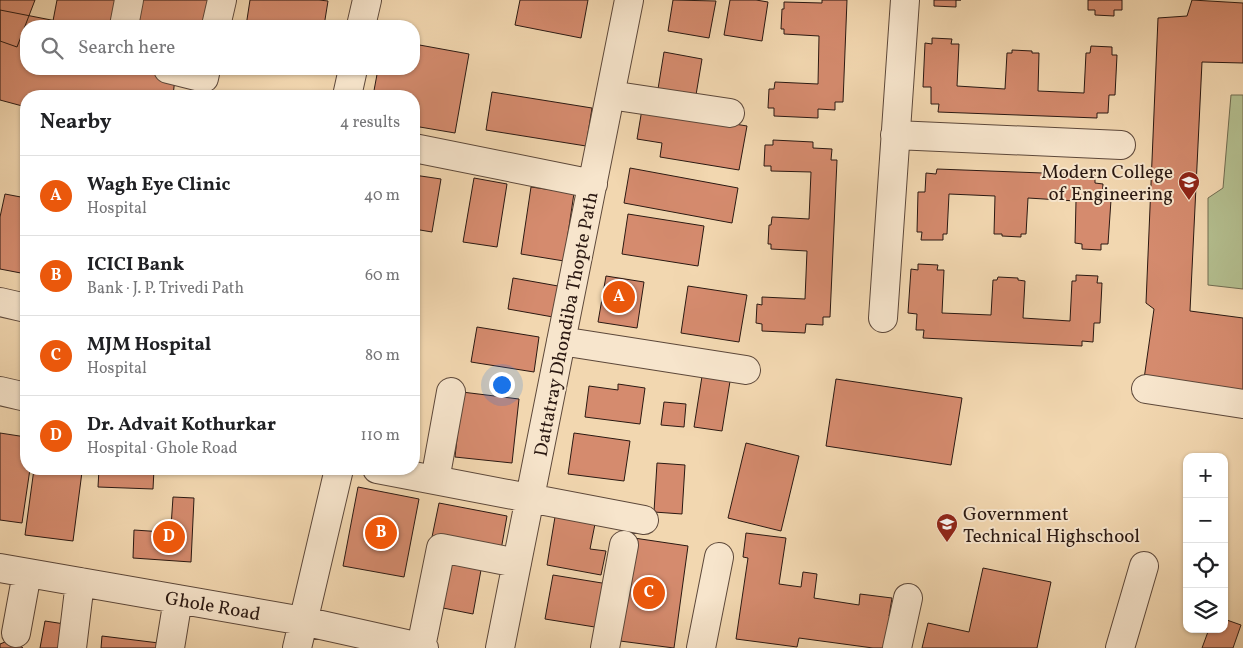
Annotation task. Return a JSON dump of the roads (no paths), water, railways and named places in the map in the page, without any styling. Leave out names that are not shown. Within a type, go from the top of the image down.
[{"type":"street","points":[[125,20],[129,0]]},
{"type":"street","points":[[217,20],[222,0]]},
{"type":"street","points":[[362,20],[367,0]]},
{"type":"street","name":"Dattatray Dhondiba Thopte Path","points":[[500,648],[629,0]]},
{"type":"street","points":[[883,318],[905,0]]},
{"type":"street","points":[[192,75],[204,78],[205,75]]},
{"type":"street","points":[[348,90],[352,75]]},
{"type":"street","points":[[610,95],[730,112]]},
{"type":"street","points":[[895,135],[1121,145]]},
{"type":"street","points":[[420,149],[592,184]]},
{"type":"street","points":[[0,302],[20,307]]},
{"type":"street","points":[[561,341],[746,370]]},
{"type":"street","points":[[0,390],[20,395]]},
{"type":"street","points":[[1146,390],[1243,404]]},
{"type":"street","points":[[435,480],[451,392]]},
{"type":"street","points":[[297,648],[338,475]]},
{"type":"street","points":[[409,475],[644,520]]},
{"type":"street","points":[[605,648],[624,545]]},
{"type":"street","points":[[423,648],[441,548],[517,563]]},
{"type":"street","points":[[701,648],[719,556]]},
{"type":"street","points":[[1120,648],[1144,566]]},
{"type":"street","name":"Ghole Road","points":[[0,568],[303,621],[423,648]]},
{"type":"street","points":[[16,633],[27,573]]},
{"type":"street","points":[[72,648],[80,582]]},
{"type":"street","points":[[897,648],[908,598]]},
{"type":"street","points":[[170,648],[178,599]]},
{"type":"place","name":"Modern College of Engineering","points":[[1189,201]]},
{"type":"place","name":"Wagh Eye Clinic","points":[[619,297]]},
{"type":"place","name":"ICICI Bank","points":[[381,533]]},
{"type":"place","name":"Dr. Advait Kothurkar","points":[[169,537]]},
{"type":"place","name":"Government Technical Highschool","points":[[947,543]]},
{"type":"place","name":"MJM Hospital","points":[[649,593]]}]
